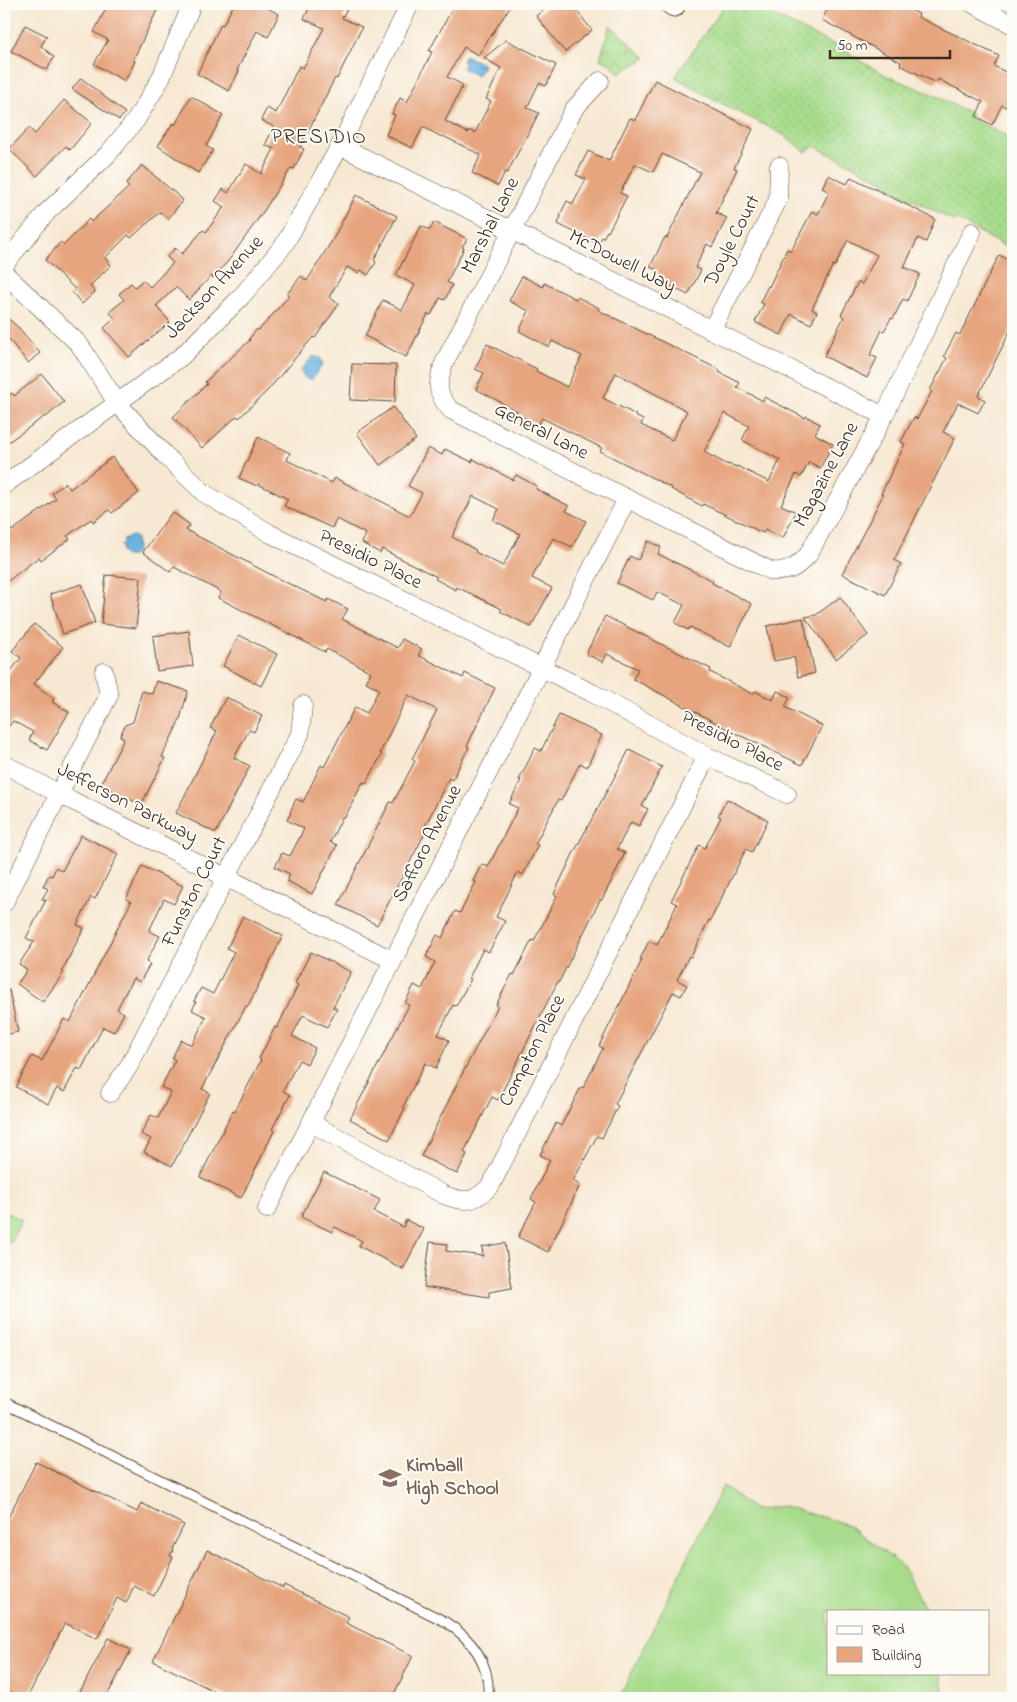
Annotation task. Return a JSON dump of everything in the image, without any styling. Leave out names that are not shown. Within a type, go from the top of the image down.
[{"type":"street","points":[[4,265],[46,213],[108,154],[136,120],[160,80],[192,4]]},
{"type":"street","name":"Jackson Avenue","points":[[4,485],[182,356],[241,297],[284,245],[340,146],[409,4]]},
{"type":"street","points":[[973,4],[1013,25]]},
{"type":"street","name":"Marshal Lane","points":[[440,398],[438,379],[444,363],[574,109],[600,81]]},
{"type":"street","name":"McDowell Way","points":[[340,146],[513,230],[711,331],[884,416]]},
{"type":"street","name":"Doyle Court","points":[[711,331],[778,200],[779,166]]},
{"type":"street","name":"Magazine Lane","points":[[628,499],[771,571],[785,571],[798,567],[808,555],[884,416],[972,232]]},
{"type":"street","name":"Presidio Place","points":[[4,273],[79,344],[118,404],[164,454],[204,493],[269,533],[592,693],[708,756],[787,794]]},
{"type":"street","name":"General Lane","points":[[440,398],[451,410],[628,499]]},
{"type":"street","name":"Safforo Avenue","points":[[266,1209],[628,499]]},
{"type":"street","points":[[4,903],[109,695],[104,672]]},
{"type":"street","name":"Funston Court","points":[[110,1093],[129,1066],[300,734],[304,705]]},
{"type":"street","name":"Compton Place","points":[[311,1123],[444,1195],[468,1201],[482,1194],[491,1185],[708,756]]},
{"type":"street","name":"Jefferson Parkway","points":[[4,764],[59,794],[392,960]]},
{"type":"lane","points":[[4,1402],[444,1621],[468,1639],[477,1651],[484,1665],[488,1698]]},
{"type":"green space","points":[[725,4],[760,4],[770,9],[768,13],[851,53],[850,55],[889,77],[932,94],[972,114],[970,118],[1013,139],[1013,251],[958,220],[954,221],[889,188],[889,184],[814,146],[805,152],[781,134],[720,103],[675,77]]},
{"type":"green space","points":[[610,25],[646,58],[619,73],[611,64],[600,59]]},
{"type":"green space","points":[[4,1211],[22,1220],[10,1243],[4,1240]]},
{"type":"green space","points":[[723,1486],[755,1510],[784,1506],[849,1525],[902,1566],[926,1610],[827,1610],[827,1674],[941,1674],[943,1692],[942,1698],[619,1698]]},
{"type":"water","points":[[465,55],[484,65],[477,76],[462,68],[465,63],[462,61]]},
{"type":"water","points":[[313,356],[320,358],[323,364],[311,380],[305,378],[300,371]]},
{"type":"water","points":[[132,536],[136,538],[137,549],[133,556],[125,556],[121,552],[122,548],[120,545],[124,543],[123,539]]},
{"type":"building","points":[[108,4],[160,4],[125,81],[94,64],[108,40],[94,32]]},
{"type":"building","points":[[234,4],[259,4],[279,14],[268,37],[257,31],[237,70],[239,71],[229,91],[197,74],[221,24],[223,25]]},
{"type":"building","points":[[319,4],[336,4],[347,9],[342,18],[362,27],[337,79],[335,78],[300,147],[304,149],[294,169],[291,168],[229,260],[213,278],[211,276],[189,300],[176,287],[156,306],[170,322],[129,357],[104,328],[115,318],[109,312],[124,300],[119,294],[131,283],[135,287],[143,280],[150,287],[173,263],[167,257],[175,248],[182,254],[203,230],[206,232],[224,207],[215,201],[223,189],[228,193],[246,164],[261,174],[274,149],[265,145],[274,127],[261,120],[267,108],[276,113],[299,66],[303,68],[324,28],[304,19],[310,6],[316,9]]},
{"type":"building","points":[[455,4],[512,4],[478,55],[464,47],[447,77],[463,85],[445,121],[468,133],[469,130],[475,133],[491,101],[486,99],[501,68],[484,58],[506,40],[556,65],[546,86],[539,83],[527,108],[539,113],[498,186],[472,173],[481,155],[443,136],[423,127],[412,148],[386,135],[395,115],[392,114],[400,98],[407,102],[432,52],[429,51]]},
{"type":"building","points":[[550,4],[571,4],[592,30],[565,52],[536,16]]},
{"type":"building","points":[[830,4],[899,4],[919,14],[918,17],[999,56],[994,66],[1013,76],[1013,111],[1002,105],[992,125],[976,116],[983,102],[938,79],[936,83],[900,65],[901,62],[822,20]]},
{"type":"building","points":[[25,25],[47,36],[41,46],[54,57],[47,70],[11,51]]},
{"type":"building","points":[[81,78],[125,113],[119,120],[72,89]]},
{"type":"building","points":[[655,80],[753,129],[734,168],[737,169],[716,213],[727,218],[712,247],[707,244],[695,268],[701,270],[688,295],[655,278],[659,271],[650,267],[665,237],[667,238],[700,172],[662,154],[653,172],[635,164],[620,193],[627,196],[608,232],[598,244],[558,224],[567,201],[573,204],[586,179],[576,175],[588,151],[609,161],[630,118],[635,120]]},
{"type":"building","points":[[191,96],[223,115],[206,146],[213,150],[198,173],[158,146],[173,123],[175,125]]},
{"type":"building","points":[[64,100],[92,123],[70,150],[66,146],[37,176],[9,149],[29,128],[35,134]]},
{"type":"building","points":[[142,165],[183,200],[168,219],[160,212],[131,238],[128,235],[105,258],[111,265],[90,286],[95,292],[82,304],[72,292],[75,289],[45,260],[61,242],[64,245],[89,219],[91,222],[129,187],[126,184]]},
{"type":"building","points":[[828,175],[847,184],[851,177],[935,219],[926,242],[918,238],[904,267],[920,274],[907,301],[903,299],[893,319],[891,318],[884,331],[882,330],[870,355],[877,358],[867,378],[824,356],[844,317],[841,315],[858,282],[862,284],[877,255],[848,240],[835,266],[833,265],[812,309],[817,312],[811,324],[791,314],[781,335],[755,322],[764,304],[760,302],[787,249],[791,251],[812,211],[818,214],[829,192],[822,188]]},
{"type":"building","points":[[356,195],[397,216],[374,260],[376,262],[368,275],[361,270],[359,273],[347,267],[329,297],[339,304],[315,338],[313,337],[268,390],[239,418],[237,416],[202,448],[173,417],[207,384],[205,382],[250,340],[257,329],[259,330],[289,296],[287,294],[301,276],[307,281],[333,239]]},
{"type":"building","points":[[434,222],[467,239],[447,282],[452,285],[445,300],[440,298],[431,315],[428,314],[406,357],[365,336],[383,300],[402,310],[415,285],[396,275],[421,226],[430,230]]},
{"type":"building","points":[[999,255],[1013,262],[1013,325],[978,396],[985,400],[978,413],[958,403],[943,432],[955,438],[894,560],[901,564],[885,595],[842,574],[883,495],[881,494],[905,444],[901,442],[914,417],[917,419],[932,391],[930,390],[947,358],[944,356],[956,333],[960,335]]},
{"type":"building","points":[[522,276],[543,287],[544,283],[576,299],[577,297],[599,308],[598,310],[720,370],[719,372],[740,383],[737,387],[763,401],[764,397],[820,424],[815,434],[833,444],[820,468],[809,462],[801,477],[796,474],[781,505],[796,512],[783,538],[765,529],[763,533],[703,504],[702,506],[672,488],[600,451],[602,448],[542,418],[538,425],[516,413],[517,411],[476,389],[484,373],[475,369],[487,344],[537,369],[536,371],[567,387],[582,356],[552,341],[549,347],[519,331],[529,311],[509,301]],"holes":[[[616,373],[687,411],[672,440],[641,425],[643,420],[636,415],[603,398]],[[724,413],[749,426],[742,440],[780,460],[769,482],[737,466],[728,465],[704,452]]]},
{"type":"building","points":[[4,315],[19,328],[40,353],[28,363],[4,333]]},
{"type":"building","points":[[352,364],[396,365],[395,402],[350,400]]},
{"type":"building","points":[[42,374],[64,402],[46,417],[4,445],[4,399],[12,393],[14,396]]},
{"type":"building","points":[[393,407],[416,439],[380,465],[357,433]]},
{"type":"building","points":[[258,437],[290,453],[287,460],[332,483],[335,478],[410,516],[422,493],[408,486],[428,448],[442,455],[445,449],[472,462],[473,459],[513,480],[516,475],[538,487],[536,489],[569,506],[566,511],[586,521],[572,547],[553,538],[532,578],[552,588],[531,627],[500,611],[502,609],[457,587],[456,590],[435,579],[437,577],[382,549],[380,553],[362,543],[366,534],[337,519],[332,528],[284,506],[288,499],[258,484],[257,486],[239,478]],"holes":[[[473,496],[499,509],[493,520],[520,534],[503,566],[475,552],[476,550],[452,537]]]},
{"type":"building","points":[[112,457],[139,493],[112,513],[109,510],[93,522],[91,519],[67,536],[70,539],[41,560],[39,557],[4,584],[4,520],[12,531],[56,499],[52,493],[65,483],[70,489]]},
{"type":"building","points":[[172,512],[190,525],[186,530],[279,579],[327,602],[328,599],[348,609],[342,619],[398,648],[402,639],[422,649],[418,655],[463,678],[465,673],[495,688],[467,746],[469,747],[452,780],[449,778],[422,832],[425,833],[377,925],[338,905],[390,802],[393,803],[415,761],[412,759],[437,710],[408,695],[380,753],[382,754],[366,784],[363,782],[330,842],[337,845],[312,894],[287,881],[290,874],[275,867],[282,853],[290,856],[304,829],[287,820],[296,799],[303,802],[321,765],[324,767],[355,707],[367,713],[379,689],[366,682],[371,672],[327,649],[325,652],[218,598],[221,592],[174,567],[170,572],[143,552]]},
{"type":"building","points":[[648,541],[661,547],[658,554],[713,581],[712,583],[752,604],[730,647],[690,627],[688,630],[675,623],[684,605],[657,592],[653,600],[617,583],[630,556],[638,560]]},
{"type":"building","points":[[106,575],[141,578],[136,628],[101,624]]},
{"type":"building","points":[[82,584],[95,623],[63,634],[50,594]]},
{"type":"building","points":[[840,597],[868,635],[836,659],[805,617],[816,615]]},
{"type":"building","points":[[605,616],[711,669],[710,672],[753,694],[755,691],[773,700],[777,691],[790,697],[785,707],[822,726],[802,765],[735,733],[633,679],[638,669],[607,654],[603,662],[586,654]]},
{"type":"building","points":[[803,618],[815,673],[798,677],[794,657],[774,661],[767,626]]},
{"type":"building","points":[[34,624],[63,647],[34,684],[54,699],[52,702],[69,712],[47,750],[29,740],[33,732],[13,721],[4,732],[4,680],[21,658],[12,651]]},
{"type":"building","points":[[189,631],[193,666],[157,671],[153,636]]},
{"type":"building","points":[[239,635],[277,654],[261,686],[223,666]]},
{"type":"building","points":[[156,681],[188,691],[180,719],[162,757],[165,758],[141,805],[101,784],[124,739],[120,736],[125,725],[133,722],[142,691],[152,694]]},
{"type":"building","points":[[226,697],[262,716],[254,732],[249,730],[234,758],[250,766],[216,833],[176,813],[217,731],[210,728]]},
{"type":"building","points":[[559,715],[602,735],[587,767],[580,763],[561,801],[558,800],[535,844],[538,845],[523,875],[518,872],[496,917],[505,921],[489,952],[483,949],[469,978],[471,979],[456,1006],[453,1005],[438,1035],[449,1040],[436,1068],[425,1063],[389,1140],[350,1119],[409,1005],[405,1003],[414,985],[422,989],[435,962],[426,957],[437,935],[442,938],[455,911],[460,913],[476,882],[473,881],[482,864],[488,867],[518,808],[509,804],[521,780],[519,780],[535,748],[541,751]]},
{"type":"building","points":[[629,750],[662,767],[642,806],[648,809],[639,826],[631,822],[617,849],[625,853],[610,884],[558,981],[498,1100],[492,1097],[464,1152],[467,1154],[457,1174],[421,1156],[498,1006],[496,1005],[512,974],[514,975],[532,940],[534,941],[557,896],[554,894],[573,854]]},
{"type":"building","points":[[727,799],[768,820],[752,852],[746,849],[710,921],[677,980],[687,985],[681,996],[673,992],[615,1104],[618,1106],[602,1138],[597,1136],[573,1181],[580,1185],[548,1252],[518,1237],[536,1202],[531,1199],[550,1160],[540,1155],[556,1123],[561,1126],[581,1087],[583,1088],[603,1048],[599,1046],[642,960],[640,959],[649,941],[657,945],[677,904],[671,901],[699,845],[705,848],[721,817],[718,816]]},
{"type":"building","points":[[81,835],[118,854],[95,899],[91,897],[77,925],[84,928],[62,971],[64,972],[43,1002],[17,984],[27,970],[19,964],[34,942],[26,938],[46,900],[42,899],[48,889],[43,886],[49,875],[52,876],[56,867],[62,871]]},
{"type":"building","points":[[142,866],[183,886],[174,904],[164,899],[149,931],[160,936],[146,962],[150,964],[140,982],[133,978],[117,1009],[124,1013],[114,1032],[103,1027],[81,1070],[77,1068],[64,1092],[57,1088],[48,1104],[16,1087],[32,1056],[42,1061],[64,1019],[70,1022],[131,902],[126,899]]},
{"type":"building","points":[[243,916],[283,936],[248,1006],[246,1006],[202,1089],[210,1093],[172,1166],[144,1152],[151,1139],[141,1134],[151,1115],[158,1118],[171,1092],[161,1087],[175,1060],[172,1058],[181,1040],[192,1045],[206,1017],[192,1010],[196,1002],[194,1001],[201,988],[213,994],[234,952],[227,948]]},
{"type":"building","points":[[311,952],[351,972],[333,1007],[337,1009],[327,1027],[303,1015],[292,1036],[315,1048],[307,1064],[299,1060],[283,1091],[290,1095],[272,1129],[274,1131],[241,1198],[200,1177],[233,1110],[235,1111],[261,1060],[259,1059],[275,1027],[277,1028],[298,985],[295,983]]},
{"type":"building","points":[[9,990],[18,1032],[4,1035],[4,991]]},
{"type":"building","points":[[324,1172],[380,1200],[374,1212],[403,1227],[406,1220],[424,1229],[403,1269],[359,1246],[362,1241],[335,1227],[332,1232],[301,1217]]},
{"type":"building","points":[[430,1242],[447,1244],[446,1251],[483,1256],[482,1247],[505,1243],[512,1288],[489,1292],[489,1297],[424,1287]]},
{"type":"building","points":[[36,1462],[137,1512],[141,1503],[184,1525],[172,1549],[170,1556],[173,1557],[154,1596],[134,1586],[126,1603],[117,1598],[97,1639],[65,1623],[27,1698],[22,1698],[4,1689],[4,1526]]},
{"type":"building","points":[[207,1550],[283,1588],[284,1585],[349,1617],[346,1623],[413,1656],[392,1698],[232,1698],[153,1661]]},
{"type":"building","points":[[108,1638],[131,1650],[106,1698],[77,1698]]},
{"type":"place","name":"Kimball High School","points":[[390,1478]]},
{"type":"district","name":"PRESIDIO","points":[[319,138]]}]
